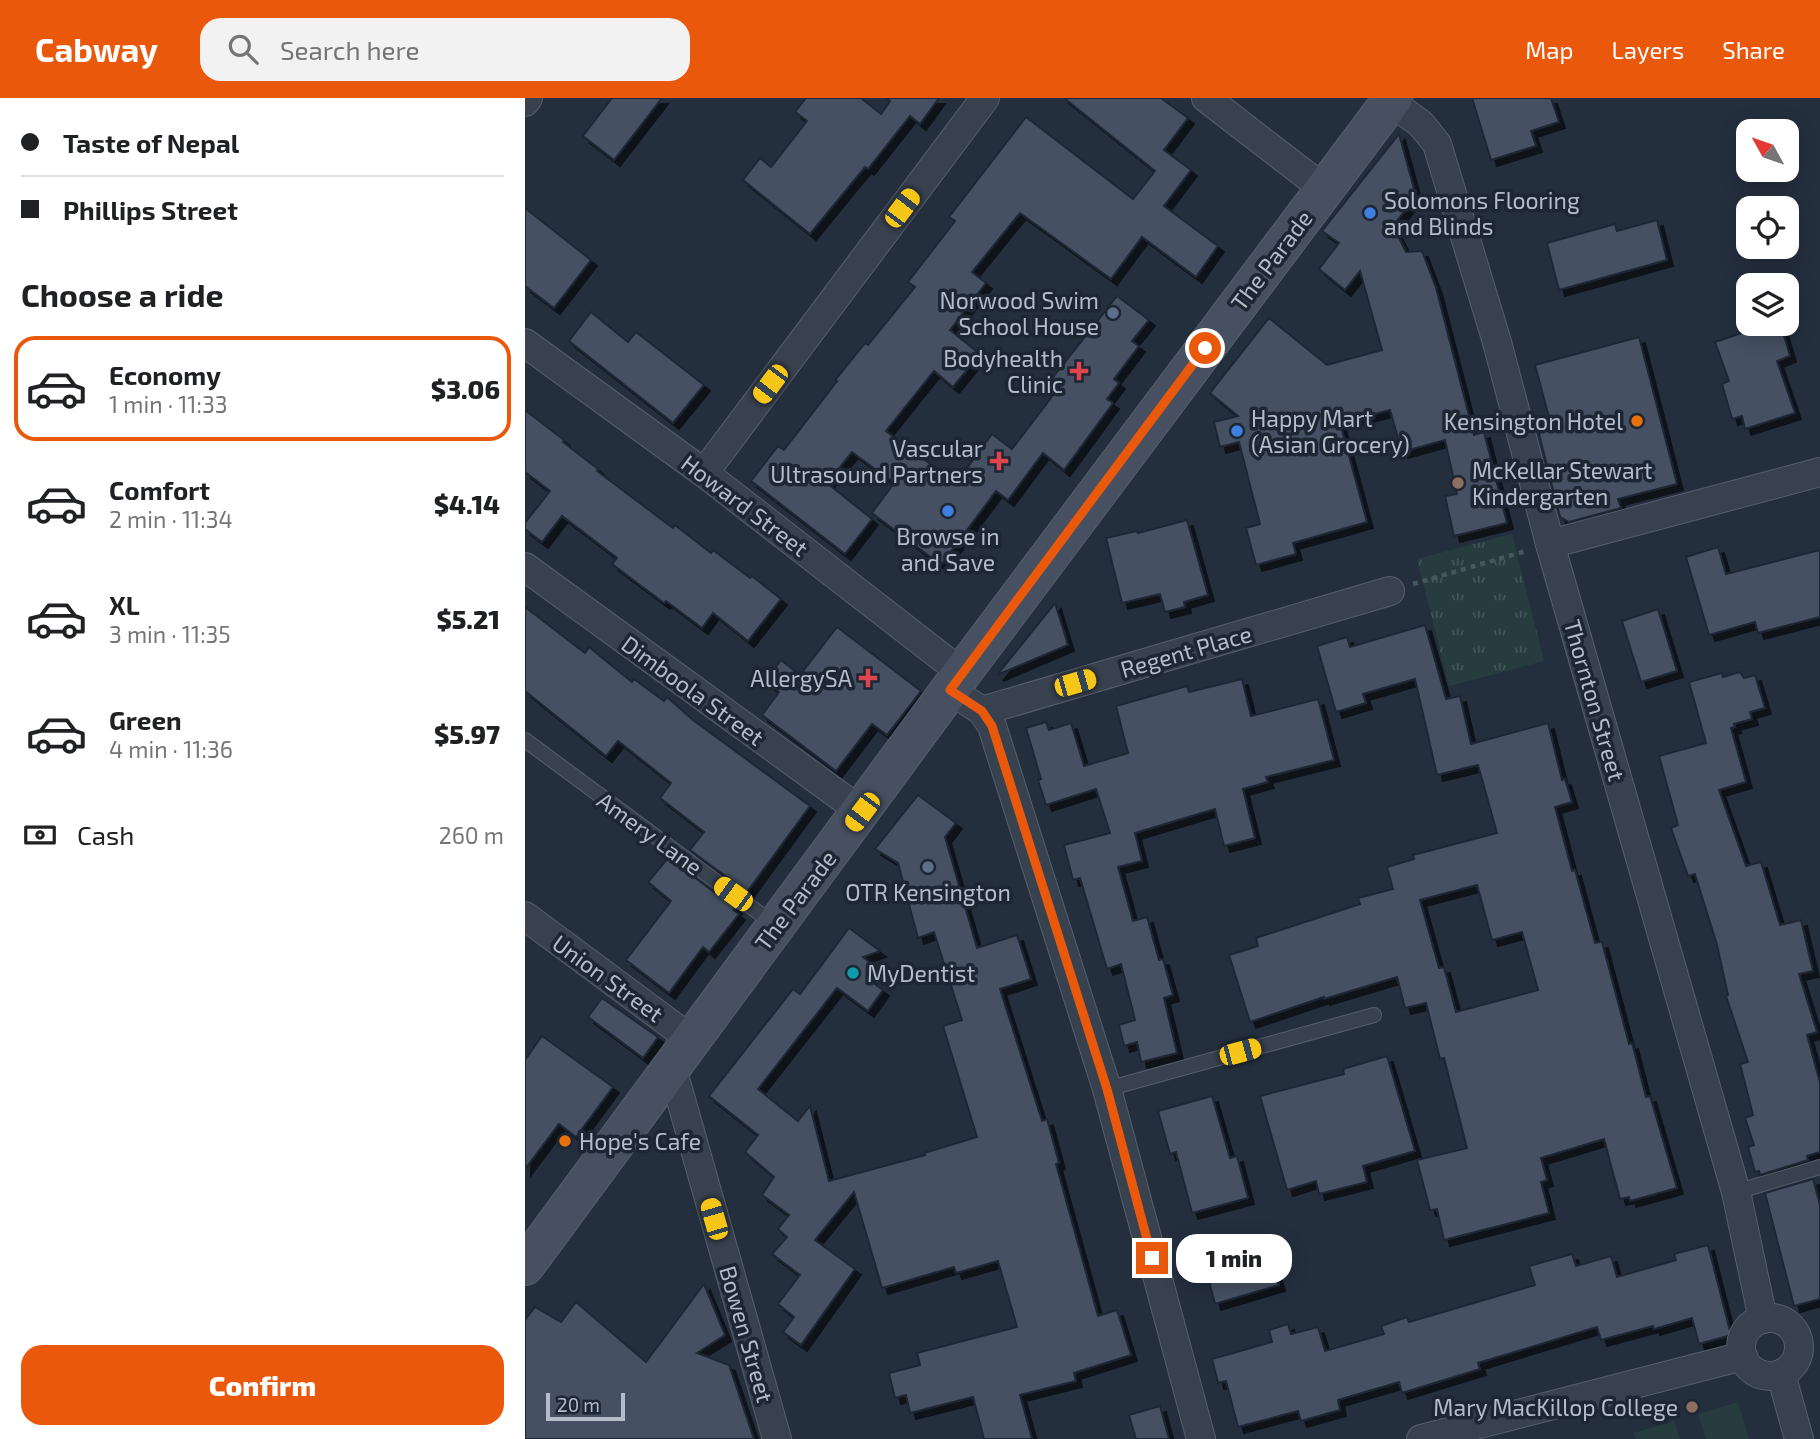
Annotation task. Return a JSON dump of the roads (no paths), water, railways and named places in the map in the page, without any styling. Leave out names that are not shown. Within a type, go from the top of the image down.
[{"type":"main road","name":"The Parade","points":[[525,1266],[956,682],[1392,100]]},
{"type":"street","points":[[704,473],[985,98]]},
{"type":"street","points":[[1206,98],[1324,189]]},
{"type":"street","name":"Thornton Street","points":[[1392,100],[1421,124],[1437,144],[1497,342],[1550,544],[1736,1192],[1763,1319]]},
{"type":"street","name":"Howard Street","points":[[525,343],[704,473],[956,682],[982,711]]},
{"type":"street","points":[[1550,544],[1820,472]]},
{"type":"street","name":"Dimboola Street","points":[[525,567],[862,812]]},
{"type":"street","name":"Regent Place","points":[[982,711],[1390,591]]},
{"type":"street","points":[[982,711],[992,726],[1107,1089],[1201,1439]]},
{"type":"street","name":"Union Street","points":[[525,916],[682,1054]]},
{"type":"street","name":"Bowen Street","points":[[682,1054],[777,1439]]},
{"type":"street","points":[[1763,1319],[1781,1320],[1795,1331],[1809,1336],[1799,1348],[1794,1363],[1781,1374],[1772,1376],[1754,1371],[1743,1356],[1741,1346],[1748,1329],[1763,1319]]},
{"type":"street","points":[[1421,1439],[1743,1356]]},
{"type":"street","points":[[1781,1374],[1799,1439]]},
{"type":"lane","name":"Amery Lane","points":[[525,740],[776,926]]},
{"type":"lane","points":[[1107,1089],[1374,1015]]},
{"type":"lane","points":[[1736,1192],[1820,1167]]},
{"type":"place","name":"Solomons Flooring and Blinds","points":[[1370,213]]},
{"type":"place","name":"Norwood Swim School House","points":[[1113,313]]},
{"type":"place","name":"Bodyhealth Clinic","points":[[1079,371]]},
{"type":"place","name":"Kensington Hotel","points":[[1637,421]]},
{"type":"place","name":"Happy Mart (Asian Grocery)","points":[[1237,431]]},
{"type":"place","name":"Vascular Ultrasound Partners","points":[[999,461]]},
{"type":"place","name":"McKellar Stewart Kindergarten","points":[[1458,483]]},
{"type":"place","name":"Browse in and Save","points":[[948,511]]},
{"type":"place","name":"AllergySA","points":[[868,678]]},
{"type":"place","name":"OTR Kensington","points":[[928,867]]},
{"type":"place","name":"MyDentist","points":[[853,973]]},
{"type":"place","name":"Hope's Cafe","points":[[565,1141]]},
{"type":"place","name":"Mary MacKillop College","points":[[1692,1407]]}]
